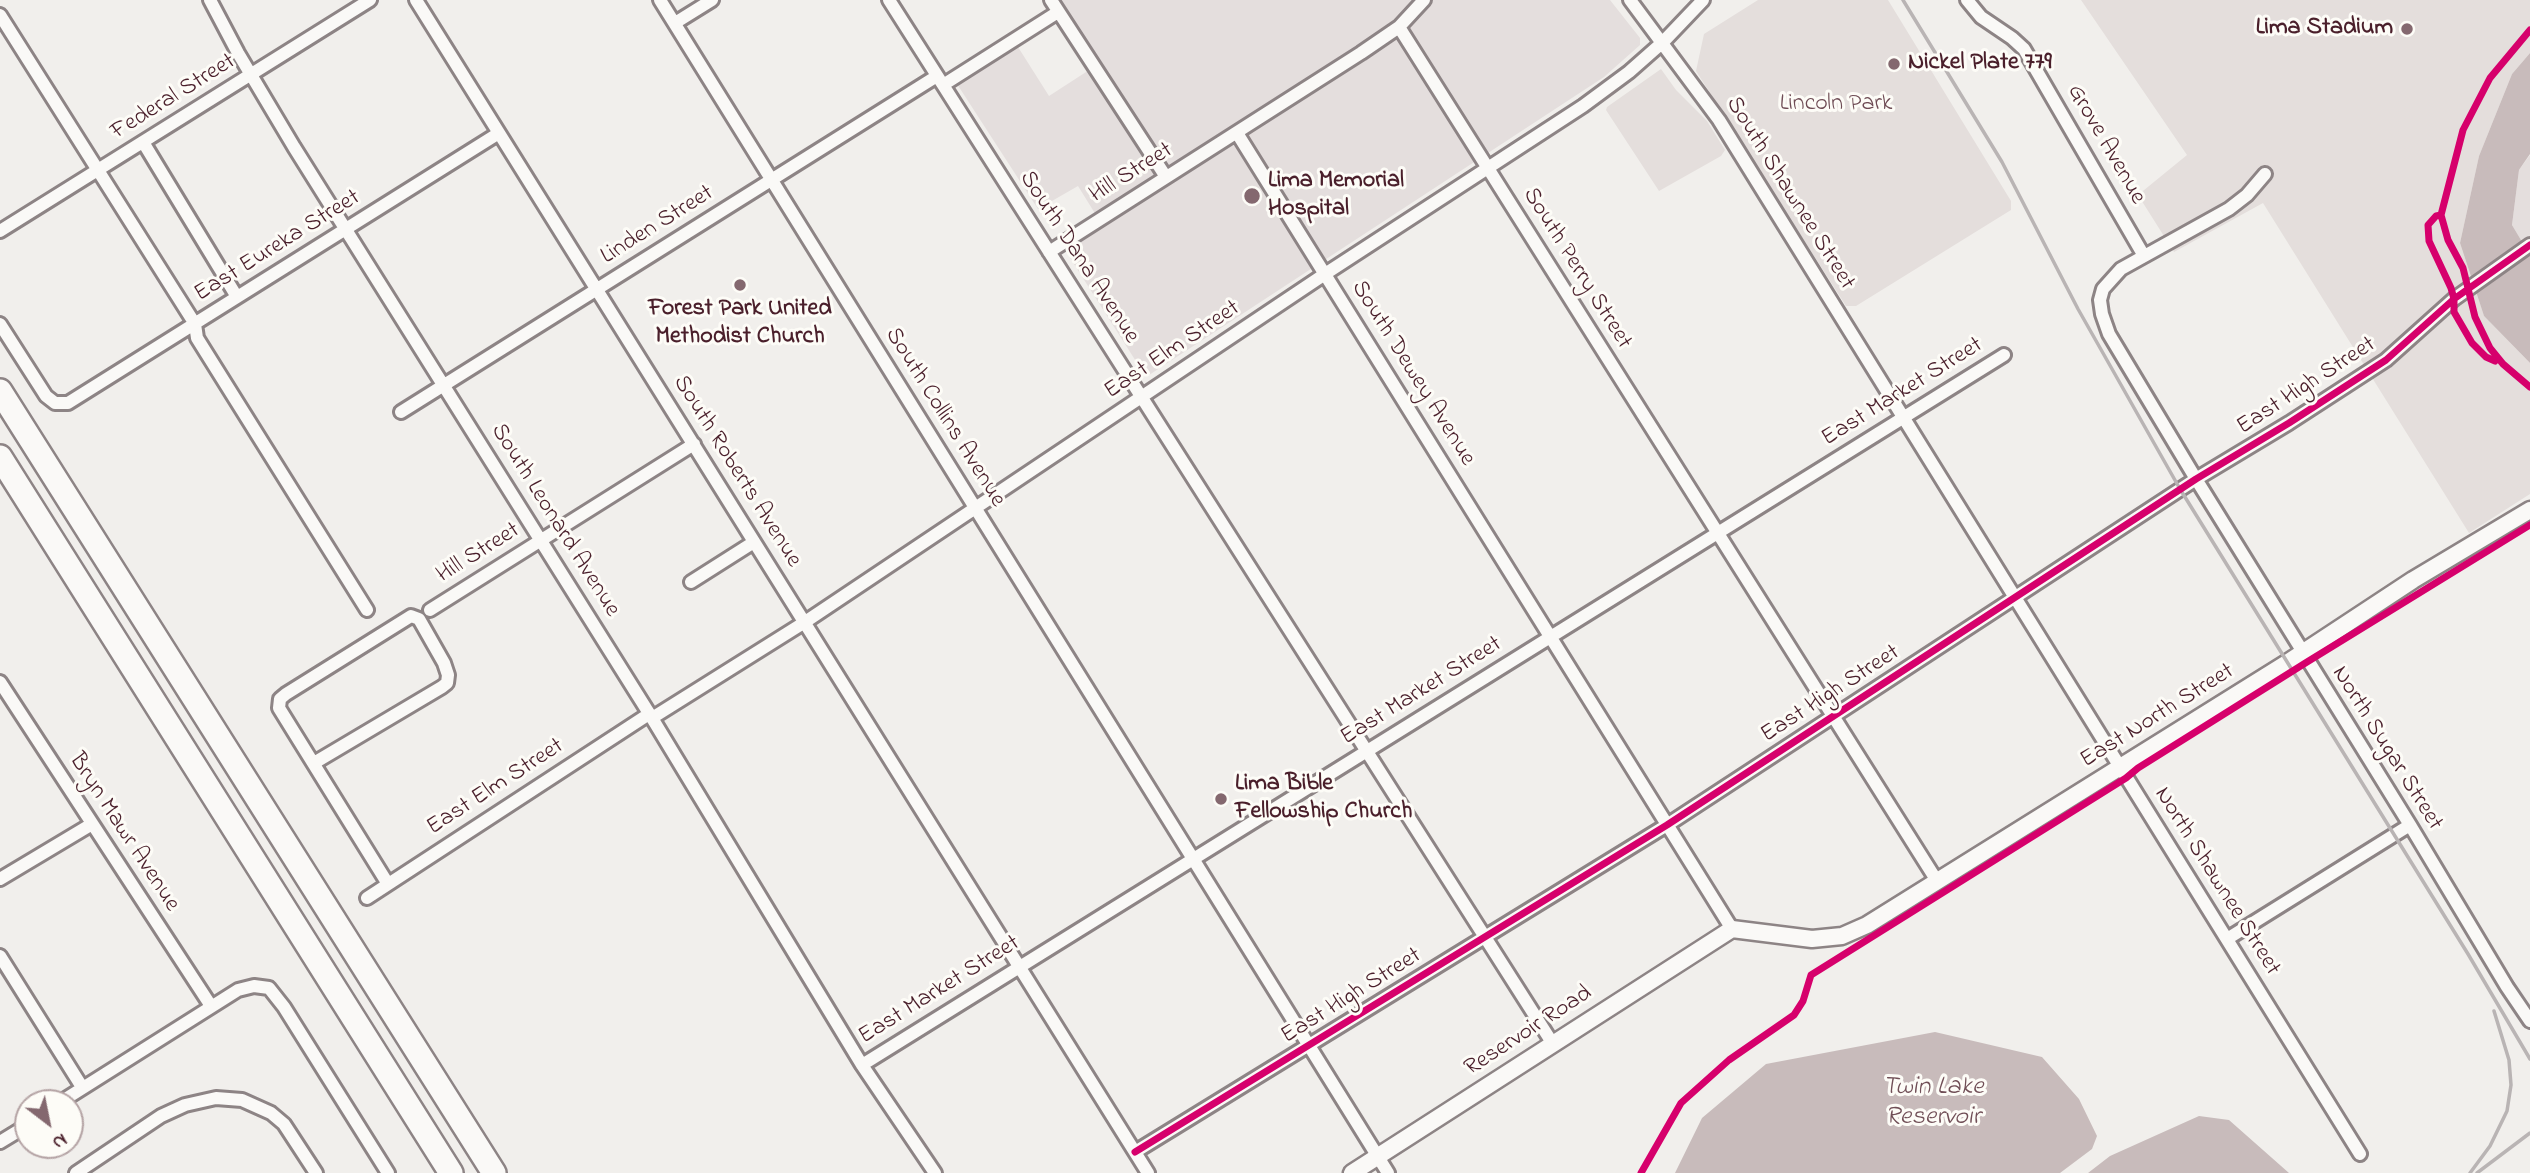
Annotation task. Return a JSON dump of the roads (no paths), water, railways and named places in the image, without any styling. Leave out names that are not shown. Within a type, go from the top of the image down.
[{"type":"highway","points":[[0,375],[39,437],[59,477],[59,483]]},
{"type":"highway","points":[[0,391],[494,1173]]},
{"type":"highway","points":[[0,457],[451,1173]]},
{"type":"highway","points":[[0,476],[210,796],[217,799]]},
{"type":"street","name":"South Leonard Avenue","points":[[210,0],[346,229],[651,716],[862,1065],[935,1173]]},
{"type":"street","name":"Federal Street","points":[[0,231],[370,0]]},
{"type":"street","name":"South Roberts Avenue","points":[[416,0],[1148,1173]]},
{"type":"street","name":"South Collins Avenue","points":[[660,0],[1388,1173]]},
{"type":"street","points":[[675,23],[712,0]]},
{"type":"street","name":"South Dana Avenue","points":[[889,0],[1553,1044]]},
{"type":"street","points":[[1051,0],[1166,177]]},
{"type":"street","points":[[1399,27],[1424,0]]},
{"type":"street","name":"South Shawnee Street","points":[[1630,0],[1713,111],[1902,418]]},
{"type":"street","name":"East Elm Street","points":[[366,898],[651,716],[805,622],[1605,90],[1663,42],[1703,0]]},
{"type":"street","name":"Grove Avenue","points":[[1967,0],[1981,17],[2012,38],[2024,50],[2144,256]]},
{"type":"street","name":"Linden Street","points":[[401,412],[772,180],[1058,12]]},
{"type":"street","points":[[0,15],[195,324],[197,338],[367,610]]},
{"type":"street","name":"Hill Street","points":[[1049,252],[1399,27]]},
{"type":"street","name":"South Perry Street","points":[[1399,27],[1937,881]]},
{"type":"street","name":"East Eureka Street","points":[[0,324],[46,396],[61,404],[79,397],[499,133]]},
{"type":"street","name":"South Dewey Avenue","points":[[1237,133],[1731,929]]},
{"type":"street","points":[[143,142],[237,298]]},
{"type":"street","points":[[2144,256],[2229,209],[2247,195],[2265,174]]},
{"type":"street","name":"East High Street","points":[[1135,1152],[1667,825],[2196,479],[2386,360],[2465,291],[2526,247]]},
{"type":"street","name":"North Sugar Street","points":[[2144,256],[2121,269],[2103,289],[2100,300],[2109,334],[2302,654],[2530,1021]]},
{"type":"street","name":"East Market Street","points":[[862,1065],[2004,355]]},
{"type":"street","name":"North Shawnee Street","points":[[1902,418],[2360,1154]]},
{"type":"street","name":"Hill Street","points":[[430,610],[694,444]]},
{"type":"street","name":"East North Street","points":[[1731,929],[1830,938],[1853,932],[2302,654],[2413,580],[2530,510]]},
{"type":"street","points":[[691,582],[754,542]]},
{"type":"street","points":[[314,763],[447,682],[444,663],[419,619],[411,616],[281,699],[279,708],[388,884]]},
{"type":"street","name":"Bryn Mawr Avenue","points":[[0,682],[211,1006]]},
{"type":"street","points":[[0,879],[92,824]]},
{"type":"street","points":[[2227,939],[2410,825]]},
{"type":"street","name":"Reservoir Road","points":[[1352,1173],[1731,929]]},
{"type":"street","points":[[0,956],[82,1087]]},
{"type":"street","points":[[79,1089],[238,990],[254,986],[270,988],[388,1173]]},
{"type":"street","points":[[76,1173],[161,1116],[186,1105],[216,1098],[242,1100],[271,1113],[284,1124],[316,1173]]},
{"type":"water","points":[[2530,53],[2530,154],[2519,170],[2512,225],[2530,255],[2530,363],[2484,316],[2460,243],[2479,156],[2512,74]]},
{"type":"water","name":"Twin Lake Reservoir","points":[[1935,1032],[2042,1057],[2079,1099],[2097,1136],[2092,1149],[2060,1173],[1675,1173],[1702,1118],[1766,1064]]},
{"type":"water","points":[[2199,1116],[2229,1120],[2289,1173],[2088,1173],[2110,1156]]},
{"type":"railway","points":[[1903,0],[2002,162],[2078,309],[2180,489],[2468,954],[2530,1059]]},
{"type":"railway","points":[[2470,1173],[2490,1146],[2507,1111],[2511,1085],[2509,1060],[2494,1011]]},
{"type":"railway","points":[[2477,1173],[2530,1133]]},
{"type":"place","name":"Lima Stadium","points":[[2407,29]]},
{"type":"place","name":"Nickel Plate 779","points":[[1894,64]]},
{"type":"place","name":"Lima Memorial Hospital","points":[[1252,196]]},
{"type":"place","name":"Forest Park United Methodist Church","points":[[740,285]]},
{"type":"place","name":"Lima Bible Fellowship Church","points":[[1221,799]]},
{"type":"park label","name":"Lincoln Park","points":[[1836,105]]}]
